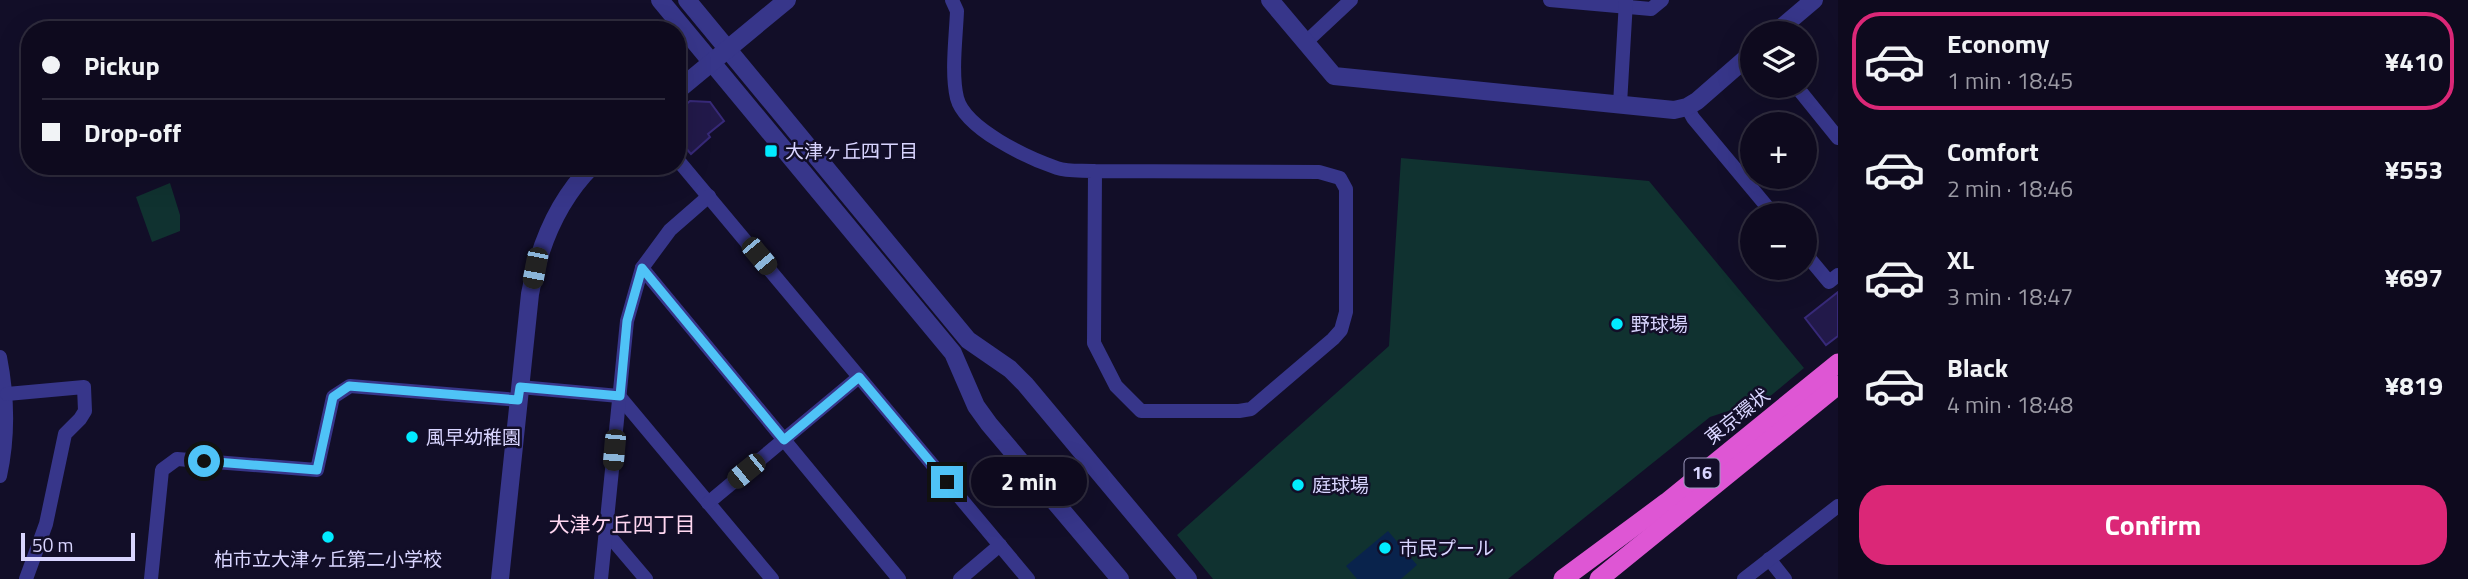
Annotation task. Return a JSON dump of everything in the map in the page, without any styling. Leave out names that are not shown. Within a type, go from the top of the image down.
[{"type":"highway","name":"東京環状","points":[[1563,579],[1667,502],[1838,363]]},
{"type":"highway","name":"東京環状","points":[[1599,579],[1838,385]]},
{"type":"street","points":[[660,0],[677,21]]},
{"type":"street","points":[[687,0],[968,340],[1010,369],[1025,384],[1188,579]]},
{"type":"street","points":[[686,83],[787,0]]},
{"type":"street","points":[[952,0],[957,11],[956,88],[963,112],[975,125],[1000,141],[1057,168],[1095,171],[1319,172],[1340,178],[1346,189],[1346,312],[1341,330],[1251,409],[1142,411],[1116,386],[1094,343],[1095,171]]},
{"type":"street","points":[[1270,0],[1334,76],[1674,110],[1687,107],[1740,63]]},
{"type":"street","points":[[1305,43],[1351,0]]},
{"type":"street","points":[[1550,0],[1626,4],[1651,9],[1662,0]]},
{"type":"street","points":[[1789,21],[1814,0]]},
{"type":"street","points":[[1620,104],[1626,4]]},
{"type":"street","points":[[686,32],[953,353],[976,406],[989,424],[1120,579]]},
{"type":"street","points":[[1806,98],[1838,138]]},
{"type":"street","points":[[1687,107],[1693,118],[1764,203]]},
{"type":"street","points":[[686,169],[1028,579]]},
{"type":"street","points":[[500,579],[535,268],[542,246],[562,205],[585,175]]},
{"type":"street","points":[[601,579],[627,321],[642,268],[670,230],[709,196]]},
{"type":"street","points":[[642,268],[899,579]]},
{"type":"street","points":[[1817,268],[1829,282],[1838,275]]},
{"type":"street","points":[[0,358],[7,394],[7,428],[0,476]]},
{"type":"street","points":[[708,503],[859,377]]},
{"type":"street","points":[[151,579],[162,470],[177,459],[317,470],[333,397],[349,386],[620,396],[772,579]]},
{"type":"street","points":[[7,394],[84,387],[85,411],[62,439],[46,524],[26,579]]},
{"type":"street","points":[[1744,579],[1838,506]]},
{"type":"street","points":[[606,532],[646,579]]},
{"type":"street","points":[[960,579],[1000,545]]},
{"type":"street","points":[[1769,559],[1785,579]]},
{"type":"green space","points":[[1401,158],[1649,181],[1804,368],[1768,398],[1710,417],[1508,579],[1213,579],[1177,535],[1389,346]]},
{"type":"green space","points":[[170,183],[180,215],[180,231],[152,242],[136,197]]},
{"type":"water","name":"市民プール","points":[[1388,531],[1417,565],[1401,579],[1357,579],[1346,566]]},
{"type":"building","points":[[690,101],[710,102],[724,121],[708,134],[710,137],[691,154],[686,148],[686,104]]},
{"type":"building","points":[[1838,292],[1838,336],[1826,345],[1805,318]]},
{"type":"place","name":"大津ヶ丘四丁目","points":[[771,151]]},
{"type":"place","name":"野球場","points":[[1617,324]]},
{"type":"place","name":"風早幼稚園","points":[[412,437]]},
{"type":"place","name":"庭球場","points":[[1298,485]]},
{"type":"place","name":"柏市立大津ヶ丘第二小学校","points":[[328,537]]},
{"type":"place","name":"市民プール","points":[[1385,548]]},
{"type":"district","name":"大津ケ丘四丁目","points":[[622,525]]},
{"type":"route","points":[[204,461],[317,470],[333,397],[349,386],[518,400],[520,387],[620,396],[627,321],[642,268],[784,440],[859,377],[947,482]]}]
